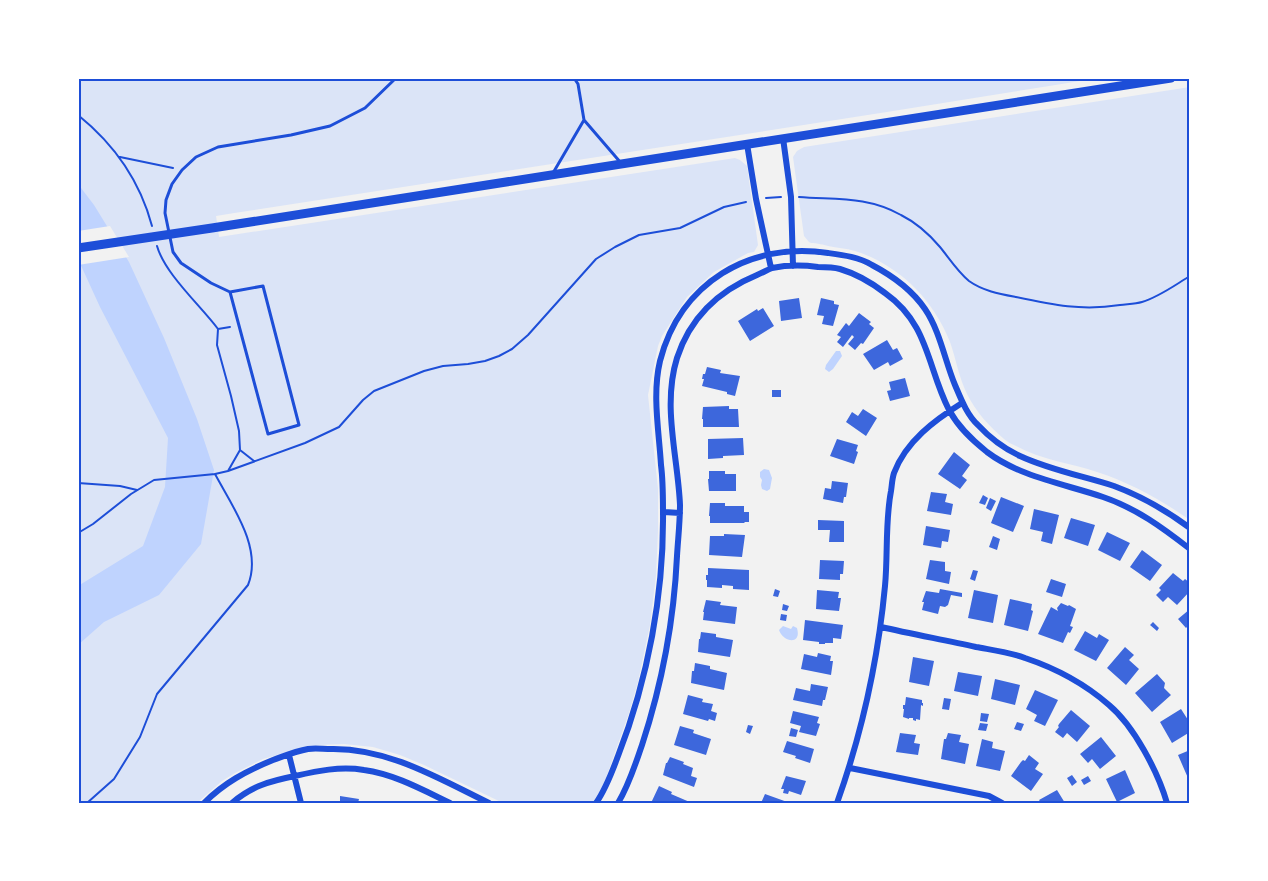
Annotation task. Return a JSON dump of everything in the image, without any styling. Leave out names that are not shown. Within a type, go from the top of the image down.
[{"type":"main road","points":[[78,248],[1171,78]]},
{"type":"street","points":[[783,138],[791,197],[793,266]]},
{"type":"street","points":[[747,144],[771,268]]},
{"type":"street","points":[[598,802],[624,740],[639,696],[650,650],[657,603],[663,512],[656,385],[660,362],[667,340],[689,301],[725,270],[769,254],[807,249],[850,256],[870,263],[898,281],[926,310],[963,403],[976,423],[999,444],[1019,456],[1117,487],[1166,511],[1190,528]]},
{"type":"street","points":[[618,803],[637,760],[652,715],[672,622],[680,513],[671,399],[672,377],[678,356],[700,315],[718,297],[736,284],[771,268],[793,266],[838,268],[858,276],[887,294],[915,323],[950,411],[965,434],[1008,466],[1106,498],[1137,511],[1190,549]]},
{"type":"street","points":[[837,803],[850,768],[862,720],[881,627],[886,582],[888,505],[894,474],[908,447],[930,425],[963,403]]},
{"type":"street","points":[[1158,525],[1166,511]]},
{"type":"street","points":[[663,512],[680,513]]},
{"type":"street","points":[[881,627],[1023,657],[1054,669],[1084,687],[1110,705],[1131,730],[1152,764],[1167,803]]},
{"type":"street","points":[[204,803],[241,774],[289,755],[309,749],[343,748],[383,755],[415,767],[489,803]]},
{"type":"street","points":[[289,755],[301,803]]},
{"type":"street","points":[[232,803],[239,796],[265,782],[337,768],[364,770],[406,783],[450,803]]},
{"type":"street","points":[[850,768],[989,796],[1002,803]]},
{"type":"lane","points":[[230,292],[268,434],[299,425],[263,286],[230,292],[211,283],[181,263],[173,252],[165,213],[166,201],[172,184],[182,170],[196,157],[218,147],[330,126],[365,108],[396,78]]},
{"type":"lane","points":[[574,78],[578,84],[584,120],[622,164]]},
{"type":"lane","points":[[552,175],[584,120]]},
{"type":"path","points":[[78,116],[125,164],[143,196],[154,232]]},
{"type":"path","points":[[119,157],[182,170]]},
{"type":"path","points":[[78,532],[93,524],[137,490],[154,480],[228,471],[305,443],[339,427],[374,391],[424,371],[443,366],[485,361],[499,356],[512,349],[528,335],[596,260],[615,246],[639,235],[680,228],[724,207],[756,199],[791,197],[856,200],[889,209],[902,215],[924,231],[975,285],[989,291],[1037,302],[1066,307],[1094,308],[1142,302],[1159,295],[1190,276]]},
{"type":"path","points":[[157,244],[160,255],[179,283],[218,329],[217,345],[239,431],[240,450],[228,471]]},
{"type":"path","points":[[218,329],[239,326]]},
{"type":"path","points":[[240,450],[254,461]]},
{"type":"path","points":[[87,803],[114,779],[140,737],[157,694],[248,585],[252,574],[252,557],[243,526],[215,474]]},
{"type":"path","points":[[78,483],[120,486],[137,490]]},
{"type":"shaded area","points":[[78,78],[1098,78],[216,216],[219,237],[735,158],[747,166],[758,245],[754,252],[714,272],[687,297],[658,346],[648,395],[658,489],[656,576],[650,625],[629,713],[606,778],[592,803],[503,803],[400,755],[373,747],[344,744],[318,745],[263,759],[222,781],[197,803],[78,803]]},
{"type":"shaded area","points":[[1190,87],[1190,520],[1122,481],[1036,455],[1010,443],[998,434],[971,401],[943,326],[913,286],[886,265],[871,257],[852,250],[811,243],[804,236],[793,157],[804,147]]},
{"type":"water","points":[[78,184],[94,205],[129,262],[164,338],[197,419],[214,470],[201,544],[159,595],[104,622],[78,645],[78,586],[143,546],[165,487],[168,438],[100,307],[78,259]]},
{"type":"water","points":[[836,351],[840,351],[842,356],[829,372],[825,369],[826,365]]},
{"type":"water","points":[[764,469],[769,470],[772,478],[770,489],[767,491],[762,489],[761,485],[760,472]]},
{"type":"water","points":[[783,626],[791,629],[793,626],[797,628],[798,634],[795,640],[788,639],[781,634],[779,630]]},
{"type":"pier","points":[[110,226],[129,257],[78,265],[78,231]]},
{"type":"building","points":[[799,298],[802,318],[781,321],[779,301]]},
{"type":"building","points":[[821,298],[834,301],[834,304],[839,305],[833,326],[822,324],[824,316],[817,315]]},
{"type":"building","points":[[763,308],[774,326],[750,341],[738,321],[757,309],[758,311]]},
{"type":"building","points":[[859,313],[871,322],[869,324],[874,328],[863,344],[861,343],[855,350],[848,344],[854,337],[852,335],[843,347],[837,342],[841,337],[837,335],[846,323],[849,326]]},
{"type":"building","points":[[887,340],[893,350],[897,348],[903,359],[890,366],[888,362],[874,370],[863,354]]},
{"type":"building","points":[[707,367],[721,370],[720,373],[740,376],[735,396],[702,386],[703,374]]},
{"type":"building","points":[[905,378],[910,396],[890,401],[887,391],[891,390],[889,382]]},
{"type":"building","points":[[772,390],[781,390],[781,397],[772,397]]},
{"type":"building","points":[[729,406],[729,409],[738,409],[739,427],[703,427],[703,407]]},
{"type":"building","points":[[863,409],[877,418],[866,436],[846,422],[852,412],[858,416]]},
{"type":"building","points":[[743,438],[744,455],[708,459],[708,439]]},
{"type":"building","points":[[837,439],[858,445],[854,464],[830,456]]},
{"type":"building","points":[[954,452],[970,465],[962,476],[967,480],[960,489],[938,474]]},
{"type":"building","points":[[709,471],[736,474],[736,491],[709,491]]},
{"type":"building","points":[[832,481],[848,483],[843,503],[823,499],[825,488],[831,489]]},
{"type":"building","points":[[931,492],[947,494],[945,502],[953,504],[951,515],[927,511]]},
{"type":"building","points":[[983,495],[988,498],[985,505],[979,503]]},
{"type":"building","points":[[1001,497],[1024,506],[1013,532],[991,523]]},
{"type":"building","points":[[990,498],[996,501],[991,511],[986,508]]},
{"type":"building","points":[[710,503],[744,506],[744,512],[749,512],[749,522],[710,523]]},
{"type":"building","points":[[1034,509],[1059,515],[1052,544],[1041,541],[1043,532],[1030,529]]},
{"type":"building","points":[[1071,518],[1095,525],[1088,546],[1064,538]]},
{"type":"building","points":[[818,520],[844,521],[844,542],[829,542],[830,530],[818,530]]},
{"type":"building","points":[[926,526],[950,530],[948,542],[942,541],[941,548],[923,545]]},
{"type":"building","points":[[1107,532],[1130,543],[1120,561],[1098,550]]},
{"type":"building","points":[[724,534],[745,535],[742,557],[709,555],[710,536],[724,536]]},
{"type":"building","points":[[993,536],[1000,539],[997,550],[989,547]]},
{"type":"building","points":[[1142,550],[1162,565],[1150,581],[1130,567]]},
{"type":"building","points":[[820,560],[844,561],[840,580],[819,579]]},
{"type":"building","points":[[930,560],[945,562],[945,571],[951,572],[949,584],[926,579]]},
{"type":"building","points":[[708,568],[749,570],[749,590],[733,589],[733,586],[722,585],[722,588],[707,587]]},
{"type":"building","points":[[973,570],[978,571],[975,581],[970,579]]},
{"type":"building","points":[[1173,573],[1183,581],[1185,579],[1190,583],[1190,591],[1177,605],[1168,597],[1163,602],[1156,595],[1161,590],[1159,588]]},
{"type":"building","points":[[1051,579],[1066,584],[1062,597],[1046,592]]},
{"type":"building","points":[[775,589],[780,591],[778,597],[773,596]]},
{"type":"building","points":[[940,589],[962,593],[962,597],[951,595],[948,605],[940,606],[938,614],[922,610],[926,591],[939,593]]},
{"type":"building","points":[[817,590],[839,592],[838,598],[841,598],[839,611],[816,609]]},
{"type":"building","points":[[974,590],[998,595],[993,623],[968,618]]},
{"type":"building","points":[[1010,599],[1032,604],[1031,610],[1033,611],[1028,631],[1004,625]]},
{"type":"building","points":[[706,600],[737,607],[735,624],[703,620]]},
{"type":"building","points":[[1061,603],[1076,609],[1070,626],[1073,627],[1063,643],[1038,634],[1051,607],[1058,611],[1057,608]]},
{"type":"building","points":[[783,604],[789,606],[787,611],[782,610]]},
{"type":"building","points":[[1190,609],[1190,624],[1186,628],[1178,619]]},
{"type":"building","points":[[781,614],[787,615],[786,621],[780,620]]},
{"type":"building","points":[[805,620],[843,625],[841,639],[833,638],[833,643],[825,644],[803,640]]},
{"type":"building","points":[[1153,622],[1159,628],[1157,631],[1150,625]]},
{"type":"building","points":[[1085,631],[1097,638],[1099,634],[1109,640],[1096,661],[1074,650]]},
{"type":"building","points":[[701,632],[733,640],[730,657],[698,652]]},
{"type":"building","points":[[1125,647],[1134,655],[1129,660],[1139,669],[1126,685],[1107,668]]},
{"type":"building","points":[[818,653],[831,656],[830,661],[833,661],[831,675],[801,669],[804,654],[817,657]]},
{"type":"building","points":[[913,657],[934,661],[929,686],[909,682]]},
{"type":"building","points":[[695,663],[727,673],[724,690],[691,683]]},
{"type":"building","points":[[958,672],[982,676],[978,696],[954,691]]},
{"type":"building","points":[[1157,674],[1165,683],[1164,688],[1171,695],[1152,712],[1135,693]]},
{"type":"building","points":[[995,679],[1020,685],[1015,705],[991,699]]},
{"type":"building","points":[[811,684],[828,687],[822,706],[793,700],[796,688],[810,691]]},
{"type":"building","points":[[1035,690],[1058,700],[1045,726],[1034,721],[1037,715],[1026,709]]},
{"type":"building","points":[[688,695],[703,699],[702,702],[713,704],[711,711],[717,713],[715,721],[683,714]]},
{"type":"building","points":[[906,697],[922,700],[920,720],[903,717]]},
{"type":"building","points":[[944,698],[951,699],[949,710],[942,709]]},
{"type":"building","points":[[1181,709],[1190,723],[1190,732],[1172,743],[1160,722]]},
{"type":"building","points":[[1071,710],[1090,726],[1077,742],[1067,733],[1063,738],[1055,732]]},
{"type":"building","points":[[793,711],[819,717],[817,723],[820,724],[816,736],[799,732],[801,726],[790,723]]},
{"type":"building","points":[[981,713],[989,714],[987,722],[980,721]]},
{"type":"building","points":[[1017,722],[1024,724],[1021,731],[1014,729]]},
{"type":"building","points":[[980,723],[988,724],[986,731],[978,730]]},
{"type":"building","points":[[748,725],[753,726],[750,734],[746,732]]},
{"type":"building","points":[[680,726],[711,739],[706,755],[674,745]]},
{"type":"building","points":[[791,728],[798,730],[796,737],[789,736]]},
{"type":"building","points":[[900,733],[916,735],[914,743],[920,744],[918,755],[896,752]]},
{"type":"building","points":[[948,733],[961,735],[959,742],[969,744],[965,764],[941,759],[944,739]]},
{"type":"building","points":[[1101,737],[1116,756],[1100,769],[1092,759],[1088,763],[1080,754]]},
{"type":"building","points":[[982,739],[993,742],[992,748],[1005,751],[1000,771],[976,766]]},
{"type":"building","points":[[787,741],[814,749],[810,763],[783,752]]},
{"type":"building","points":[[1190,750],[1190,777],[1188,778],[1178,755]]},
{"type":"building","points":[[1029,755],[1039,763],[1035,769],[1043,774],[1031,791],[1011,776]]},
{"type":"building","points":[[670,757],[693,768],[691,776],[697,778],[694,787],[663,775]]},
{"type":"building","points":[[1125,770],[1135,793],[1117,802],[1106,779]]},
{"type":"building","points":[[1072,775],[1077,782],[1072,786],[1067,778]]},
{"type":"building","points":[[786,776],[806,781],[801,795],[789,791],[788,794],[783,793],[784,789],[781,789]]},
{"type":"building","points":[[1088,776],[1091,781],[1084,785],[1081,780]]},
{"type":"building","points":[[659,786],[672,792],[671,794],[692,803],[651,803]]},
{"type":"building","points":[[1057,790],[1065,803],[1041,803],[1039,800]]},
{"type":"building","points":[[765,794],[790,803],[761,803]]},
{"type":"building","points":[[340,796],[359,799],[358,803],[340,803]]}]
